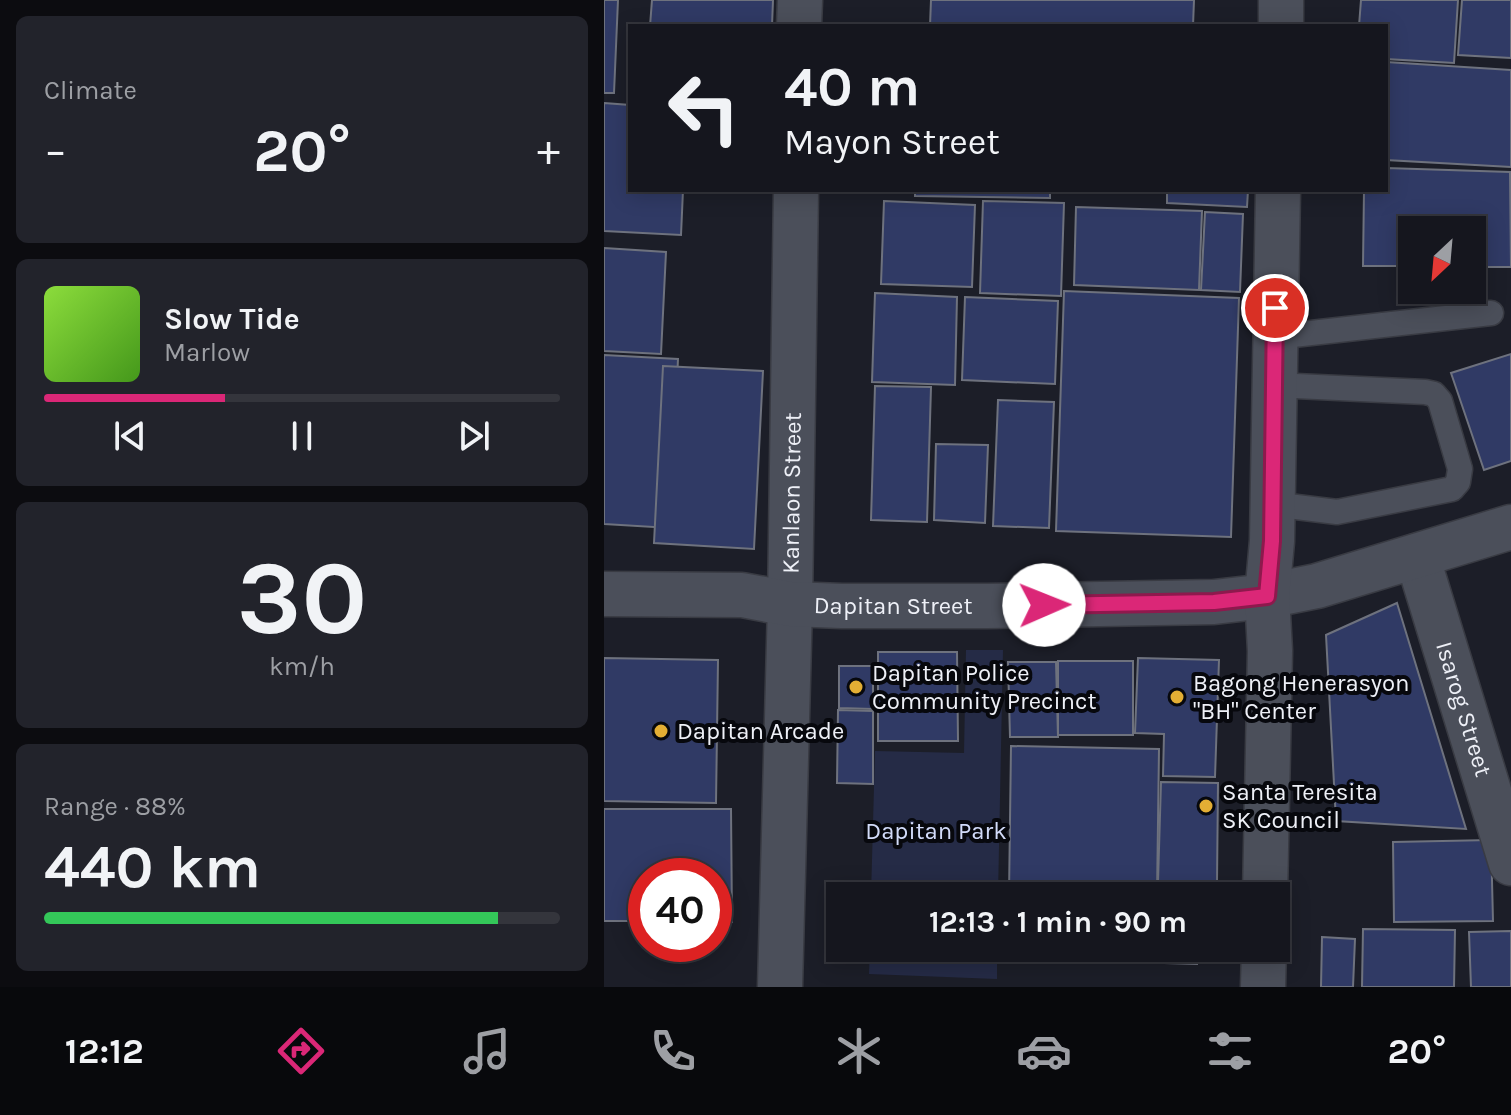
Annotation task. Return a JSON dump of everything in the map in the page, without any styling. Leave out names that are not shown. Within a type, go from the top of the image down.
[{"type":"street","points":[[799,24],[800,0]]},
{"type":"street","points":[[1281,0],[1281,24]]},
{"type":"street","name":"Kanlaon Street","points":[[780,987],[796,192]]},
{"type":"street","points":[[1265,882],[1270,651],[1267,596],[1272,541],[1278,192]]},
{"type":"street","name":"Dapitan Street","points":[[604,594],[742,595],[790,604],[987,606],[1214,602],[1317,586],[1511,527]]},
{"type":"street","name":"Isarog Street","points":[[1417,556],[1511,863]]},
{"type":"street","points":[[1263,987],[1264,962]]},
{"type":"lane","points":[[1275,337],[1491,313]]},
{"type":"lane","points":[[1272,504],[1337,512],[1452,489],[1458,482],[1460,469],[1440,401],[1434,394],[1274,385]]},
{"type":"green space","name":"Dapitan Park","points":[[966,650],[1003,650],[998,882],[871,882],[875,751],[964,753]]},
{"type":"green space","points":[[869,962],[997,962],[997,979],[869,974]]},
{"type":"building","points":[[604,0],[618,0],[614,93],[604,93]]},
{"type":"building","points":[[652,0],[773,0],[772,24],[650,24]]},
{"type":"building","points":[[931,0],[1194,0],[1193,24],[930,24]]},
{"type":"building","points":[[1361,0],[1458,0],[1454,63],[1388,59],[1388,24],[1359,24]]},
{"type":"building","points":[[1462,0],[1511,0],[1511,58],[1458,55]]},
{"type":"building","points":[[1388,62],[1511,70],[1511,167],[1388,160]]},
{"type":"building","points":[[604,103],[628,105],[628,192],[683,192],[681,235],[604,231]]},
{"type":"building","points":[[1388,168],[1510,172],[1511,267],[1486,267],[1486,216],[1398,216],[1398,266],[1363,266],[1364,192],[1388,192]]},
{"type":"building","points":[[915,192],[1050,192],[1050,198],[915,196]]},
{"type":"building","points":[[1167,192],[1248,192],[1247,207],[1167,203]]},
{"type":"building","points":[[884,201],[975,205],[972,287],[881,284]]},
{"type":"building","points":[[983,201],[1064,203],[1061,296],[980,293]]},
{"type":"building","points":[[1076,207],[1202,211],[1199,290],[1074,285]]},
{"type":"building","points":[[1205,212],[1243,214],[1240,292],[1201,290]]},
{"type":"building","points":[[604,248],[666,252],[661,354],[604,351]]},
{"type":"building","points":[[1064,291],[1239,298],[1231,537],[1056,531]]},
{"type":"building","points":[[875,293],[957,297],[955,385],[872,382]]},
{"type":"building","points":[[965,297],[1058,301],[1055,384],[962,380]]},
{"type":"building","points":[[1511,354],[1511,461],[1484,470],[1451,373]]},
{"type":"building","points":[[604,355],[678,359],[670,528],[604,524]]},
{"type":"building","points":[[663,366],[763,371],[754,549],[654,543]]},
{"type":"building","points":[[875,386],[931,387],[927,522],[871,520]]},
{"type":"building","points":[[998,400],[1054,402],[1049,528],[993,526]]},
{"type":"building","points":[[936,444],[988,445],[985,523],[934,520]]},
{"type":"building","points":[[1397,603],[1466,829],[1336,821],[1326,635]]},
{"type":"building","points":[[878,652],[957,652],[958,741],[878,741]]},
{"type":"building","name":"Dapitan Arcade","points":[[604,658],[718,660],[716,803],[604,801]]},
{"type":"building","name":"Bagong Henerasyon \"BH\" Center","points":[[1138,658],[1219,660],[1215,777],[1163,776],[1164,734],[1135,733]]},
{"type":"building","points":[[1058,661],[1133,661],[1133,735],[1058,735]]},
{"type":"building","points":[[1008,662],[1056,662],[1058,737],[1010,737]]},
{"type":"building","name":"Dapitan Police Community Precinct","points":[[839,666],[873,666],[873,709],[839,708]]},
{"type":"building","points":[[838,710],[873,711],[873,784],[837,783]]},
{"type":"building","points":[[1011,746],[1159,749],[1157,882],[1009,882]]},
{"type":"building","points":[[1161,782],[1218,783],[1217,882],[1158,882]]},
{"type":"building","points":[[604,809],[731,809],[731,858],[628,858],[628,921],[604,921]]},
{"type":"building","points":[[1491,840],[1493,921],[1394,922],[1393,842]]},
{"type":"building","points":[[1363,929],[1455,930],[1454,987],[1362,987]]},
{"type":"building","points":[[1511,931],[1511,987],[1471,987],[1469,932]]},
{"type":"building","points":[[1322,937],[1355,939],[1353,987],[1321,987]]},
{"type":"building","points":[[1197,962],[1197,964],[1165,963]]},
{"type":"place","name":"Dapitan Police Community Precinct","points":[[856,687]]},
{"type":"place","name":"Bagong Henerasyon \"BH\" Center","points":[[1177,697]]},
{"type":"place","name":"Dapitan Arcade","points":[[661,731]]},
{"type":"place","name":"Santa Teresita SK Council","points":[[1206,806]]},
{"type":"route","points":[[1044,605],[1214,602],[1267,596],[1272,541],[1275,308]]}]
